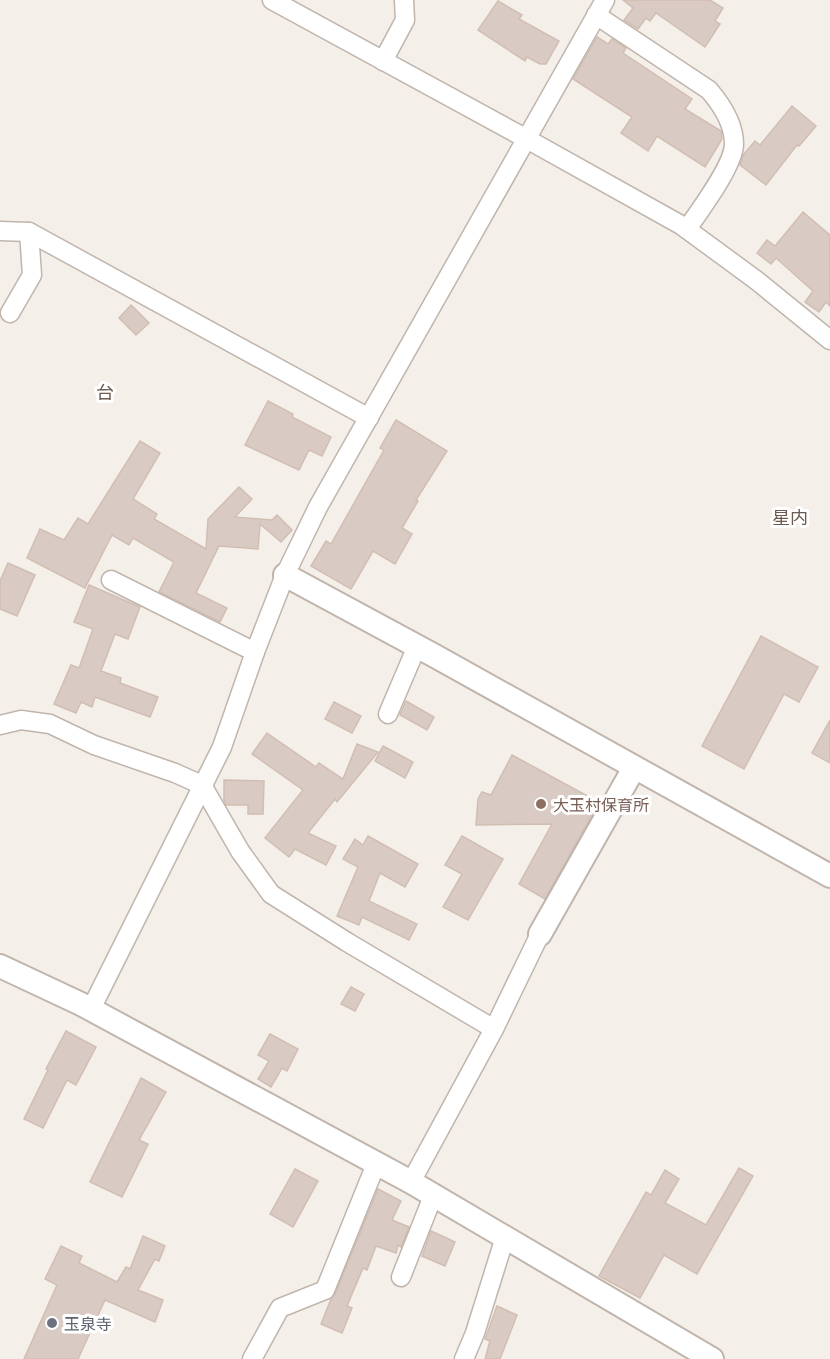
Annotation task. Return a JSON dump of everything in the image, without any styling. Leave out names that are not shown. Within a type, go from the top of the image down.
[{"type":"street","points":[[272,0],[687,229],[756,280],[830,340]]},
{"type":"street","points":[[383,61],[405,20],[404,0]]},
{"type":"street","points":[[91,1010],[222,747],[285,575],[318,507],[600,8],[709,90],[722,106],[734,144],[729,165],[687,229]]},
{"type":"street","points":[[0,231],[28,232],[369,418]]},
{"type":"street","points":[[10,313],[32,276],[28,232]]},
{"type":"street","points":[[285,575],[830,876]]},
{"type":"street","points":[[111,580],[255,652]]},
{"type":"street","points":[[388,714],[417,646]]},
{"type":"street","points":[[0,724],[21,720],[51,724],[94,745],[175,773],[202,785],[240,851],[272,894],[347,942],[494,1029]]},
{"type":"street","points":[[411,1182],[494,1029],[540,934],[634,768]]},
{"type":"street","points":[[0,966],[91,1010],[411,1182],[712,1359]]},
{"type":"street","points":[[252,1359],[280,1308],[325,1290],[376,1164]]},
{"type":"street","points":[[401,1277],[434,1196]]},
{"type":"street","points":[[464,1359],[475,1334],[505,1237]]},
{"type":"building","points":[[623,0],[710,0],[723,8],[715,21],[720,24],[705,47],[656,13],[650,21],[646,18],[638,29],[624,20],[633,8]]},
{"type":"building","points":[[498,1],[522,15],[519,19],[559,41],[546,64],[540,64],[527,57],[525,61],[478,30]]},
{"type":"building","points":[[597,37],[608,44],[612,39],[626,48],[623,53],[692,99],[685,109],[721,131],[722,139],[705,167],[657,136],[648,151],[621,133],[632,117],[573,79]]},
{"type":"building","points":[[792,106],[816,126],[799,146],[797,145],[766,185],[740,165],[743,155],[755,141],[760,145]]},
{"type":"building","points":[[803,212],[830,235],[830,306],[826,302],[819,312],[805,302],[813,291],[776,258],[771,264],[757,253],[767,240],[775,246]]},
{"type":"building","points":[[131,305],[149,323],[136,335],[119,318]]},
{"type":"building","points":[[268,401],[293,414],[292,417],[331,437],[322,456],[309,450],[299,470],[245,445]]},
{"type":"building","points":[[396,420],[447,451],[416,500],[418,501],[402,528],[412,534],[395,564],[373,551],[351,589],[311,566],[326,541],[331,544],[384,450],[380,448]]},
{"type":"building","points":[[140,441],[160,453],[133,499],[157,514],[154,519],[206,549],[208,519],[239,487],[252,499],[235,517],[272,520],[277,515],[292,530],[281,542],[260,524],[258,549],[219,546],[196,593],[227,608],[220,622],[159,592],[174,562],[133,538],[129,545],[112,535],[85,588],[27,558],[40,529],[64,540],[78,518],[88,524]]},
{"type":"building","points":[[8,563],[35,575],[17,616],[0,609],[0,581]]},
{"type":"building","points":[[89,585],[140,607],[128,639],[115,634],[101,671],[121,678],[120,683],[158,697],[150,717],[95,697],[92,707],[81,702],[76,713],[54,704],[71,665],[79,668],[93,629],[74,622]]},
{"type":"building","points":[[761,636],[818,667],[799,702],[784,694],[744,769],[702,746]]},
{"type":"building","points":[[406,701],[434,717],[427,730],[400,715]]},
{"type":"building","points":[[334,702],[361,716],[352,733],[325,719]]},
{"type":"building","points":[[830,720],[830,763],[812,753]]},
{"type":"building","points":[[267,733],[316,767],[319,763],[343,779],[357,744],[378,752],[337,802],[335,799],[308,833],[336,846],[326,865],[295,849],[289,857],[265,838],[303,790],[252,754]]},
{"type":"building","points":[[383,746],[413,762],[405,778],[375,761]]},
{"type":"building","points":[[512,755],[595,800],[594,802],[598,804],[545,899],[519,884],[552,824],[476,825],[478,799],[482,792],[491,795]]},
{"type":"building","points":[[224,780],[264,781],[263,814],[248,814],[248,805],[226,805]]},
{"type":"building","points":[[368,836],[418,864],[405,887],[380,873],[369,901],[417,924],[409,940],[362,917],[359,925],[337,916],[358,867],[343,859],[355,839],[363,845]]},
{"type":"building","points":[[462,836],[503,859],[468,920],[443,907],[462,874],[445,865]]},
{"type":"building","points":[[351,987],[364,994],[355,1011],[341,1004]]},
{"type":"building","points":[[66,1031],[96,1047],[76,1085],[67,1080],[43,1128],[24,1119]]},
{"type":"building","points":[[270,1034],[298,1049],[287,1071],[282,1068],[271,1087],[258,1079],[269,1061],[258,1055]]},
{"type":"building","points":[[141,1078],[166,1092],[139,1140],[148,1144],[122,1197],[90,1182]]},
{"type":"building","points":[[739,1168],[753,1176],[697,1274],[664,1255],[640,1298],[599,1276],[646,1192],[651,1195],[665,1170],[679,1179],[665,1203],[706,1225]]},
{"type":"building","points":[[295,1169],[318,1181],[293,1227],[270,1214]]},
{"type":"building","points":[[378,1189],[401,1201],[392,1220],[409,1227],[396,1253],[376,1246],[367,1270],[363,1268],[347,1306],[352,1308],[342,1333],[321,1324]]},
{"type":"building","points":[[431,1231],[455,1242],[445,1266],[422,1256]]},
{"type":"building","points":[[143,1236],[165,1246],[159,1261],[155,1259],[138,1290],[163,1300],[155,1322],[105,1300],[78,1359],[24,1359],[57,1285],[45,1279],[61,1246],[82,1256],[79,1263],[117,1282],[126,1267],[130,1269]]},
{"type":"building","points":[[497,1306],[517,1315],[500,1359],[485,1359],[490,1341],[485,1339]]},
{"type":"place","name":"大玉村保育所","points":[[541,804]]},
{"type":"place","name":"玉泉寺","points":[[52,1323]]},
{"type":"district","name":"台","points":[[105,392]]},
{"type":"district","name":"星内","points":[[790,517]]}]
